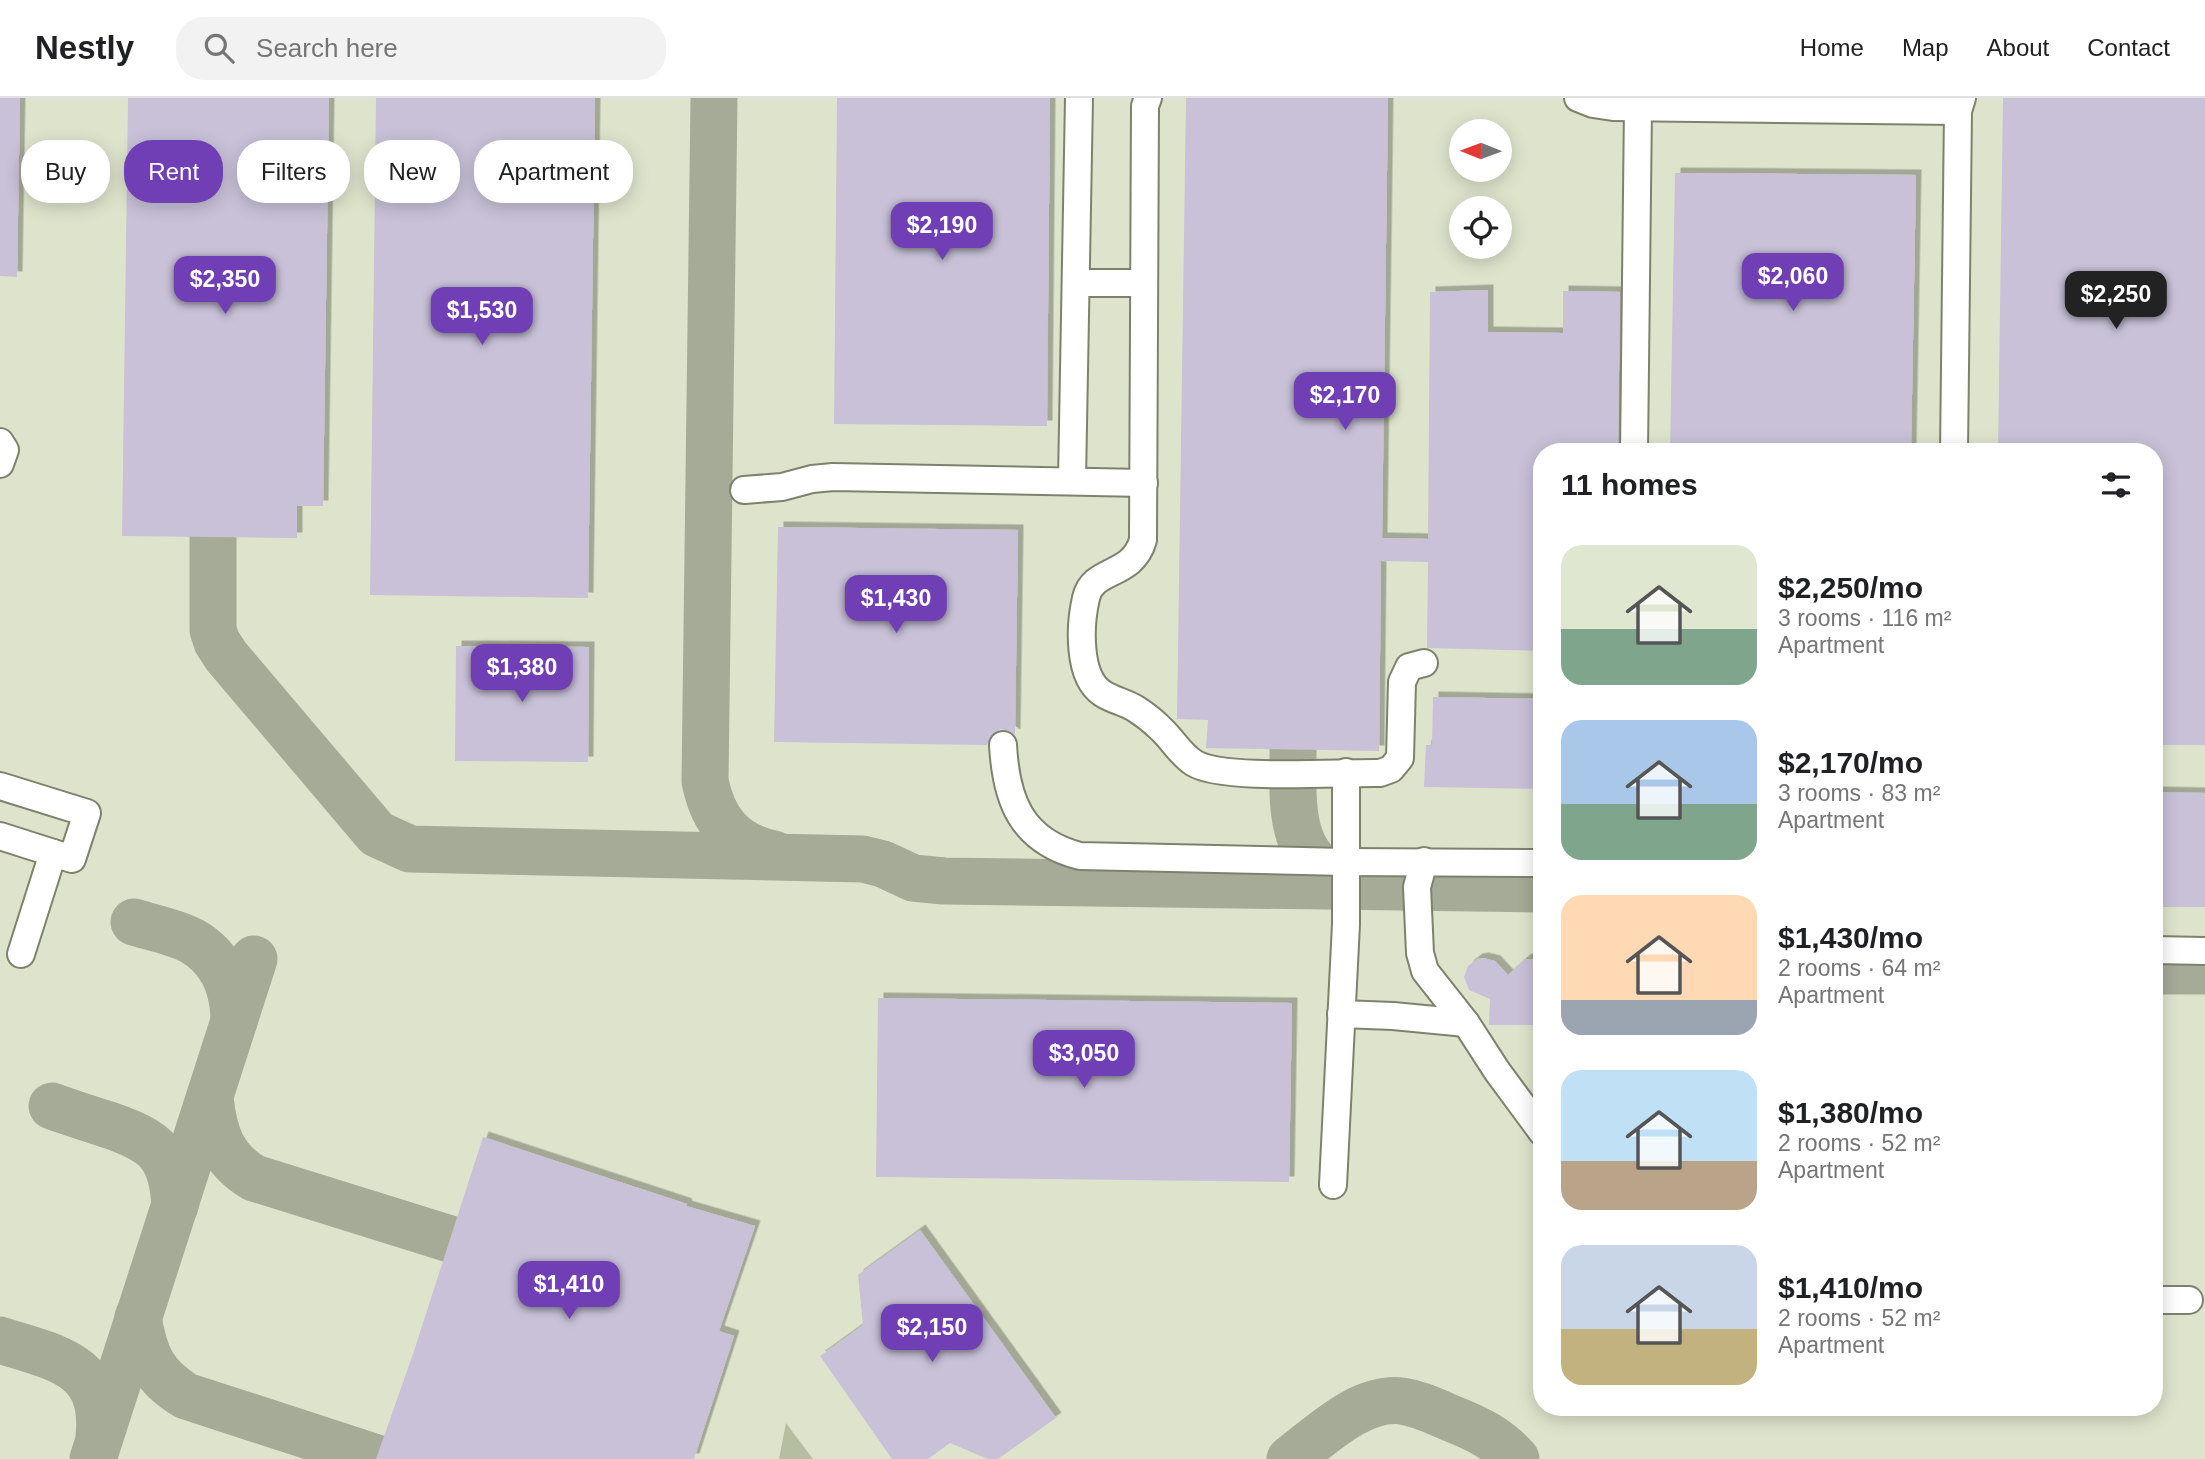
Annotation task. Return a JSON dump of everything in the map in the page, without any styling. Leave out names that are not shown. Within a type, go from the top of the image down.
[{"type":"street","points":[[1072,480],[1079,98]]},
{"type":"street","points":[[1148,98],[1145,106],[1143,540],[1140,550],[1131,562],[1099,578],[1087,594],[1084,608],[1083,659],[1087,676],[1103,694],[1136,709],[1162,729],[1184,757],[1198,765],[1242,773],[1380,773],[1391,769],[1400,758],[1402,682],[1409,667],[1424,663]]},
{"type":"street","points":[[1578,98],[1613,107],[1960,105],[1954,443]]},
{"type":"street","points":[[1634,443],[1638,107]]},
{"type":"street","points":[[1077,283],[1144,283]]},
{"type":"street","points":[[0,442],[5,450],[0,464]]},
{"type":"street","points":[[744,489],[782,487],[811,479],[833,477],[1144,483]]},
{"type":"street","points":[[1003,745],[1011,800],[1022,819],[1036,834],[1064,852],[1080,856],[1533,863]]},
{"type":"street","points":[[1333,1185],[1346,924],[1346,772]]},
{"type":"street","points":[[0,786],[87,814],[72,859],[0,836]]},
{"type":"street","points":[[21,954],[53,853]]},
{"type":"street","points":[[1424,861],[1418,887],[1420,953],[1425,971],[1466,1023],[1533,1120]]},
{"type":"street","points":[[2163,950],[2205,951]]},
{"type":"street","points":[[1341,1014],[1466,1023]]},
{"type":"street","points":[[2163,1300],[2189,1300]]},
{"type":"green space","points":[[786,1423],[813,1459],[779,1459]]},
{"type":"building","points":[[0,98],[20,98],[17,277],[0,276]]},
{"type":"building","points":[[128,98],[329,98],[328,140],[237,140],[237,203],[327,203],[323,506],[297,506],[297,538],[122,536],[127,203],[223,203],[223,140],[127,140]]},
{"type":"building","points":[[376,98],[595,98],[594,140],[474,140],[474,203],[594,203],[588,598],[370,595],[375,203],[460,203],[460,140],[375,140]]},
{"type":"building","points":[[837,98],[1050,98],[1047,426],[834,424]]},
{"type":"building","points":[[1186,98],[1388,98],[1382,538],[1428,539],[1430,292],[1488,290],[1488,332],[1563,333],[1563,291],[1620,292],[1618,443],[1533,443],[1533,651],[1427,648],[1428,562],[1381,561],[1379,751],[1206,748],[1208,720],[1177,719]]},
{"type":"building","points":[[2003,98],[2205,98],[2205,745],[2163,745],[2163,443],[1998,443]]},
{"type":"building","points":[[1675,173],[1916,175],[1911,443],[1670,443]]},
{"type":"building","points":[[778,527],[1018,530],[1015,735],[1001,729],[993,733],[987,745],[774,742]]},
{"type":"building","points":[[456,646],[589,647],[588,762],[455,761]]},
{"type":"building","points":[[1433,697],[1533,699],[1533,789],[1424,787],[1426,745],[1432,745]]},
{"type":"building","points":[[2163,792],[2205,793],[2205,907],[2163,907]]},
{"type":"building","points":[[1477,959],[1495,961],[1508,975],[1526,959],[1533,959],[1533,1025],[1489,1025],[1490,999],[1469,990],[1464,977],[1468,966]]},
{"type":"building","points":[[878,998],[1292,1003],[1289,1182],[876,1177]]},
{"type":"building","points":[[483,1137],[687,1204],[686,1206],[755,1226],[719,1331],[734,1336],[694,1459],[376,1459]]},
{"type":"building","points":[[920,1230],[1056,1418],[998,1459],[988,1459],[950,1443],[928,1459],[892,1459],[820,1356],[863,1325],[858,1275]]},
{"type":"taxiway","points":[[714,98],[705,781],[713,808],[727,830],[747,845],[774,854]]},
{"type":"taxiway","points":[[213,537],[213,630],[217,642],[377,834],[410,849],[863,859],[883,864],[913,878],[944,881],[1533,889]]},
{"type":"taxiway","points":[[1293,749],[1294,812],[1305,848],[1316,863],[1332,875],[1354,884]]},
{"type":"taxiway","points":[[134,922],[192,941],[211,956],[229,986],[234,1021]]},
{"type":"taxiway","points":[[93,1459],[254,959]]},
{"type":"taxiway","points":[[2163,971],[2205,971]]},
{"type":"taxiway","points":[[210,1098],[217,1134],[227,1154],[254,1178],[450,1239]]},
{"type":"taxiway","points":[[52,1106],[125,1131],[150,1144],[159,1152],[170,1174],[175,1206]]},
{"type":"taxiway","points":[[138,1317],[143,1343],[152,1363],[165,1381],[186,1396],[377,1458]]},
{"type":"taxiway","points":[[0,1340],[58,1359],[86,1379],[94,1394],[99,1413],[99,1437]]},
{"type":"taxiway","points":[[1290,1459],[1356,1411],[1386,1401],[1402,1401],[1428,1408],[1495,1440],[1516,1459]]}]
